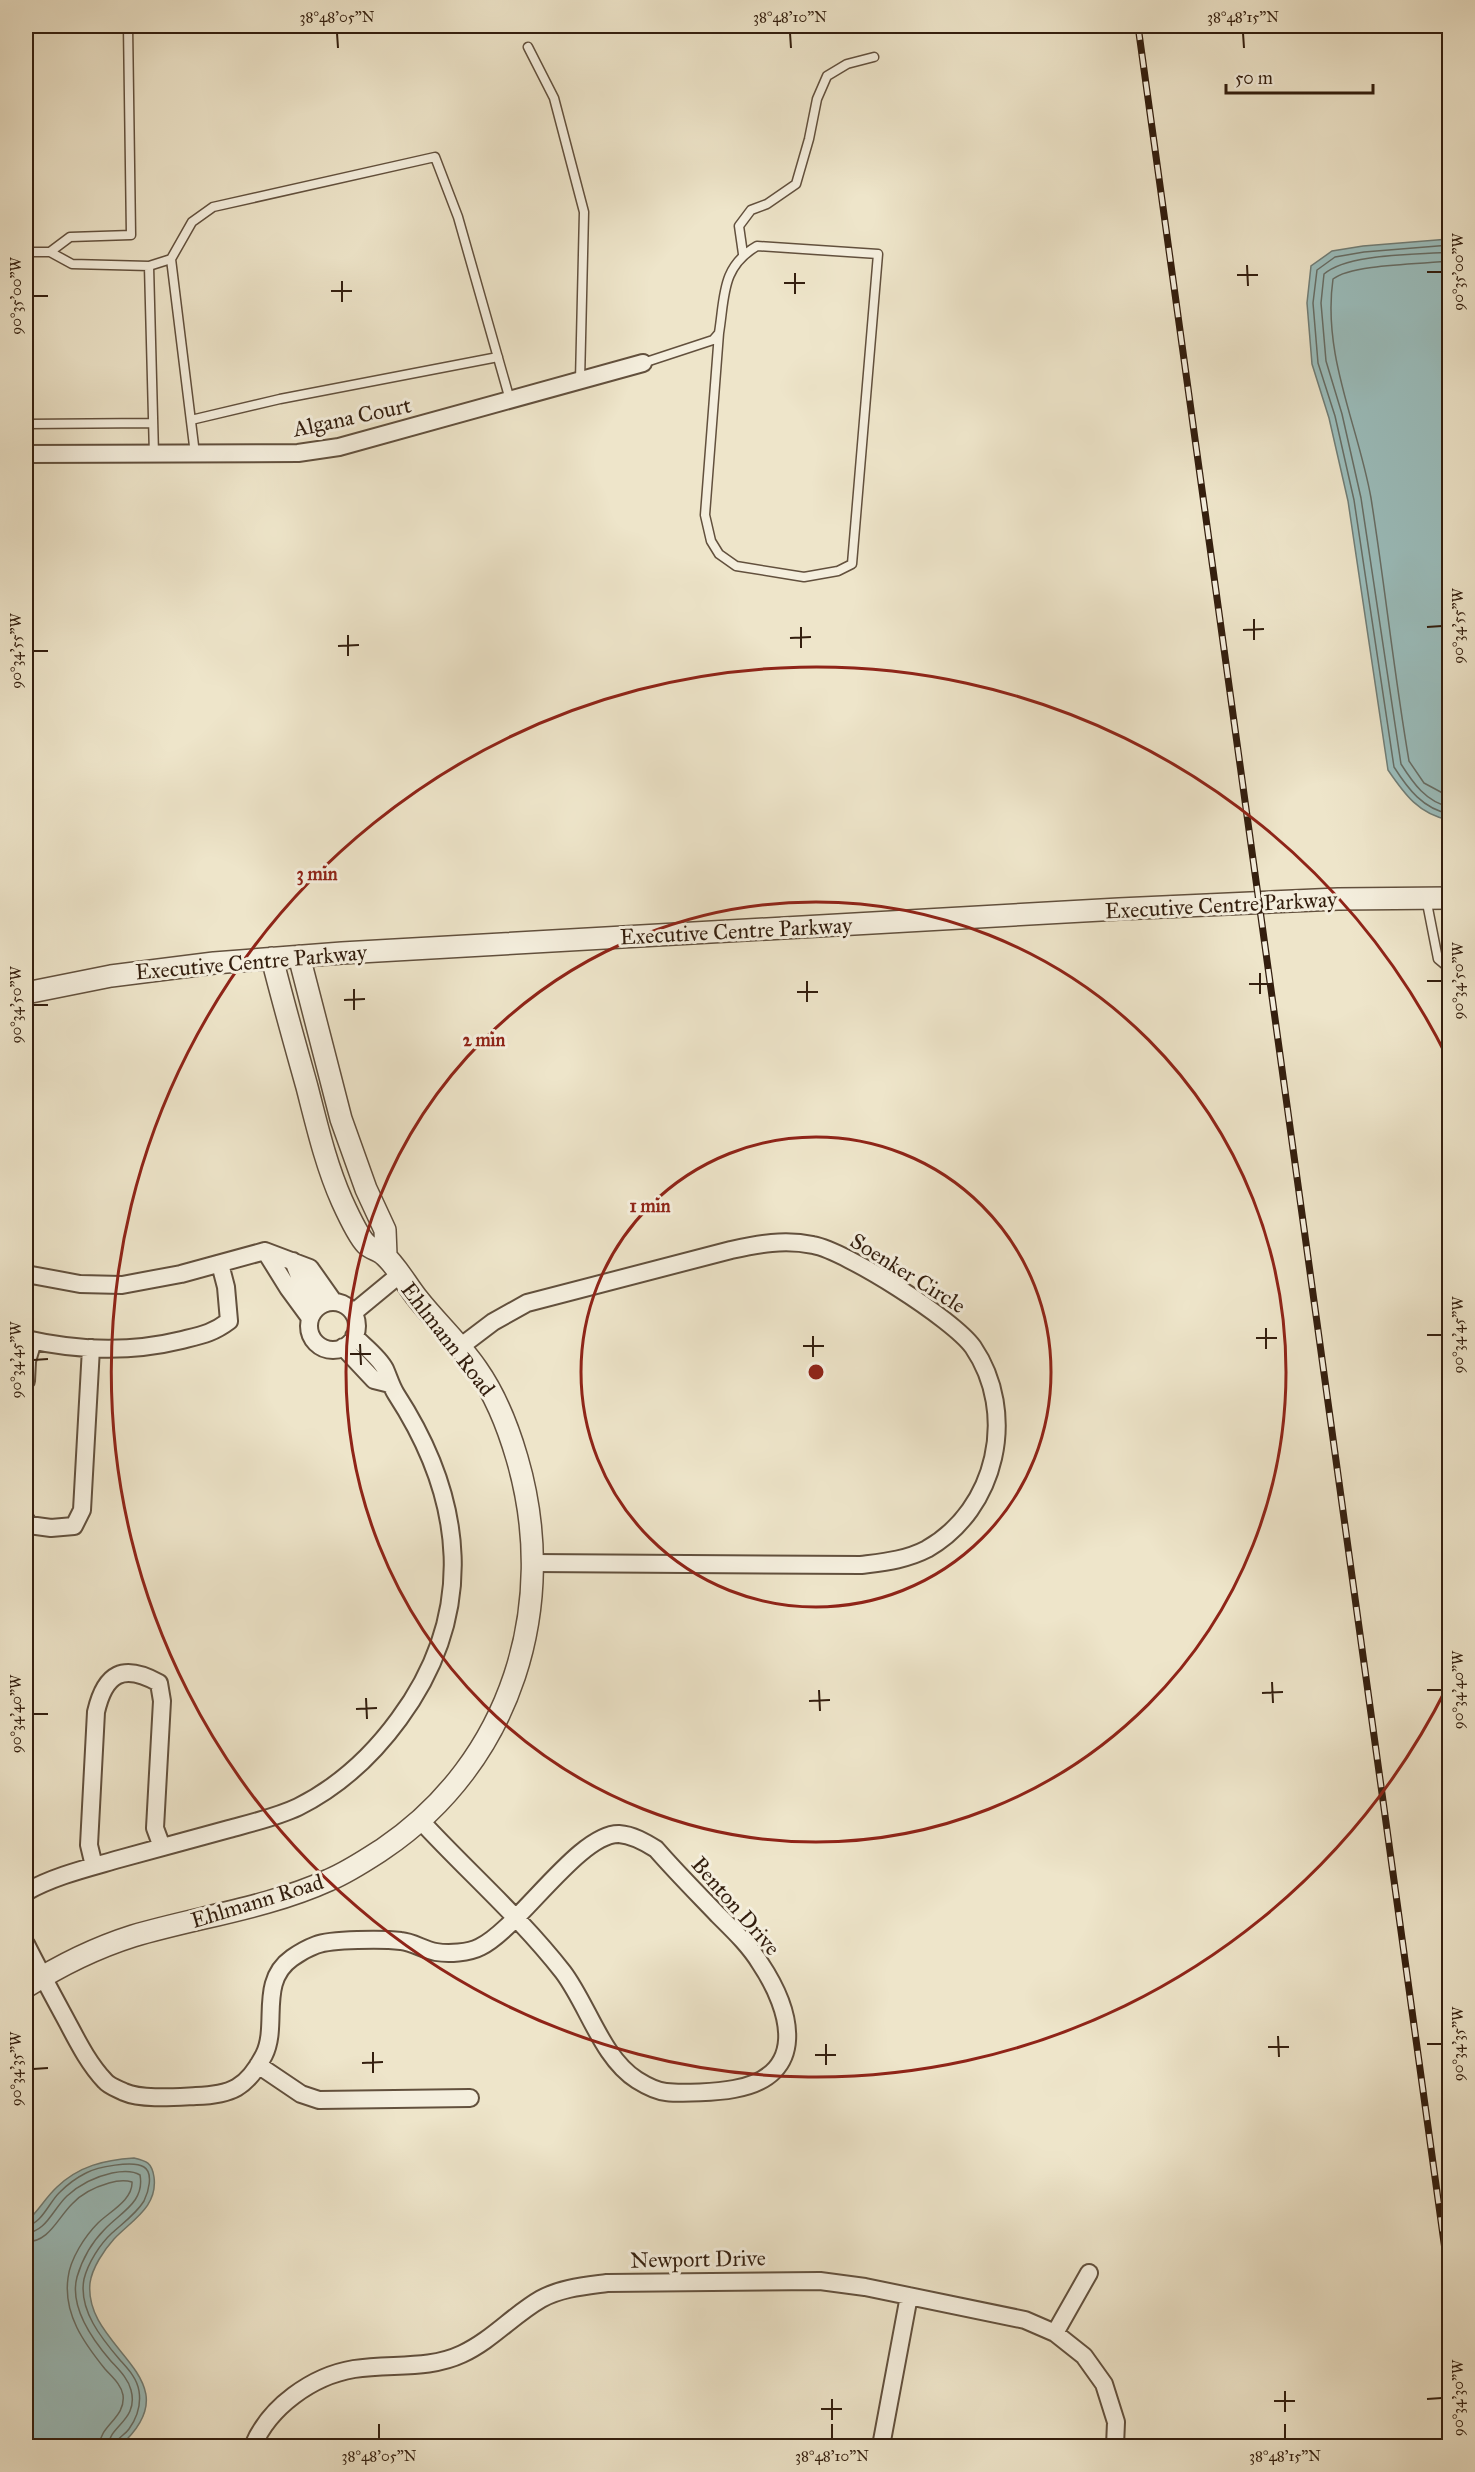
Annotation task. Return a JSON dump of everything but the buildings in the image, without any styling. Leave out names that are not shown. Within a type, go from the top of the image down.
[{"type":"street","name":"Algana Court","points":[[26,454],[298,453],[339,447],[643,363]]},
{"type":"street","name":"Executive Centre Parkway","points":[[26,993],[111,976],[214,963],[299,956],[1119,909],[1338,899],[1449,898]]},
{"type":"street","points":[[299,956],[341,1119],[366,1189],[386,1230],[386,1256]]},
{"type":"street","name":"Ehlmann Road","points":[[34,1982],[89,1953],[132,1936],[294,1894],[328,1881],[387,1846],[442,1800],[466,1771],[489,1736],[508,1697],[524,1645],[531,1610],[532,1529],[526,1488],[514,1448],[498,1405],[477,1368],[399,1275],[386,1256],[365,1244],[343,1201],[316,1127],[272,958]]},
{"type":"street","name":"Soenker Circle","points":[[460,1347],[493,1322],[527,1303],[761,1243],[788,1241],[816,1245],[845,1257],[936,1312],[958,1330],[973,1347],[988,1377],[996,1402],[997,1433],[995,1457],[986,1484],[968,1513],[951,1532],[926,1549],[897,1561],[861,1565],[533,1563]]},
{"type":"street","points":[[266,1251],[288,1288],[321,1308],[348,1307],[356,1320],[349,1342]]},
{"type":"street","points":[[26,1274],[80,1284],[122,1285],[220,1264],[266,1251],[310,1268],[321,1308],[310,1333],[320,1346],[327,1349],[349,1342]]},
{"type":"street","points":[[26,1381],[29,1340],[62,1347],[121,1350],[215,1332],[228,1320],[226,1287],[220,1264]]},
{"type":"street","points":[[353,1313],[399,1275]]},
{"type":"street","points":[[26,1892],[40,1884],[94,1866],[296,1808],[339,1783],[378,1747],[412,1701],[435,1659],[449,1609],[454,1565],[448,1515],[437,1471],[418,1427],[390,1384],[385,1368],[349,1342]]},
{"type":"street","points":[[26,1521],[29,1525],[51,1528],[74,1526],[82,1510],[91,1348]]},
{"type":"street","points":[[94,1866],[89,1845],[96,1712],[100,1693],[110,1678],[126,1673],[145,1675],[159,1683],[162,1701],[155,1828],[162,1847]]},
{"type":"street","name":"Benton Drive","points":[[26,1944],[34,1982],[106,2083],[126,2093],[155,2096],[220,2095],[239,2088],[265,2053],[269,2039],[269,2002],[274,1985],[290,1960],[317,1944],[403,1941],[436,1952],[458,1952],[478,1948],[516,1919],[582,1851],[598,1841],[617,1834],[641,1839],[656,1849],[760,1962],[786,2018],[788,2037],[786,2053],[771,2074],[747,2087],[730,2090],[665,2092],[648,2086],[621,2067],[563,1972],[516,1919],[420,1820]]},
{"type":"street","points":[[258,2065],[286,2085],[319,2100],[470,2098]]},
{"type":"street","points":[[1055,2333],[1089,2273]]},
{"type":"street","name":"Newport Drive","points":[[254,2446],[270,2417],[292,2397],[322,2379],[353,2369],[435,2364],[462,2355],[484,2342],[541,2299],[574,2288],[607,2283],[820,2281],[909,2296],[1025,2320],[1055,2333],[1084,2356],[1104,2384],[1116,2422],[1115,2446]]},
{"type":"street","points":[[881,2446],[909,2296]]},
{"type":"lane","points":[[50,252],[70,237],[131,235],[128,26]]},
{"type":"lane","points":[[528,47],[554,98],[584,212],[580,381]]},
{"type":"lane","points":[[743,254],[739,226],[752,210],[767,204],[796,184],[809,139],[817,99],[827,76],[847,64],[874,57]]},
{"type":"lane","points":[[195,455],[171,259],[192,222],[213,207],[435,157],[458,217],[510,400]]},
{"type":"lane","points":[[757,246],[878,254],[852,564],[838,571],[804,576],[736,566],[719,554],[711,541],[705,515],[719,333],[727,280],[735,262],[757,246]]},
{"type":"lane","points":[[26,252],[50,252],[72,264],[149,266],[171,259]]},
{"type":"lane","points":[[149,266],[154,455]]},
{"type":"lane","points":[[643,363],[713,340],[719,333]]},
{"type":"lane","points":[[191,420],[280,399],[498,357]]},
{"type":"lane","points":[[26,424],[153,423]]},
{"type":"lane","points":[[1426,898],[1438,959],[1449,969]]},
{"type":"water","points":[[1450,239],[1449,820],[1421,808],[1400,788],[1388,770],[1348,501],[1329,418],[1312,364],[1307,303],[1311,266],[1332,251],[1363,246]]},
{"type":"water","points":[[1449,1386],[1449,1480],[1442,1412]]},
{"type":"water","points":[[134,2158],[146,2162],[152,2169],[154,2187],[152,2197],[142,2212],[106,2248],[96,2265],[90,2283],[92,2306],[102,2327],[142,2382],[146,2401],[140,2422],[120,2446],[26,2446],[26,2222],[53,2191],[74,2174],[92,2165]]},
{"type":"railway","points":[[1138,26],[1450,2286]]}]
